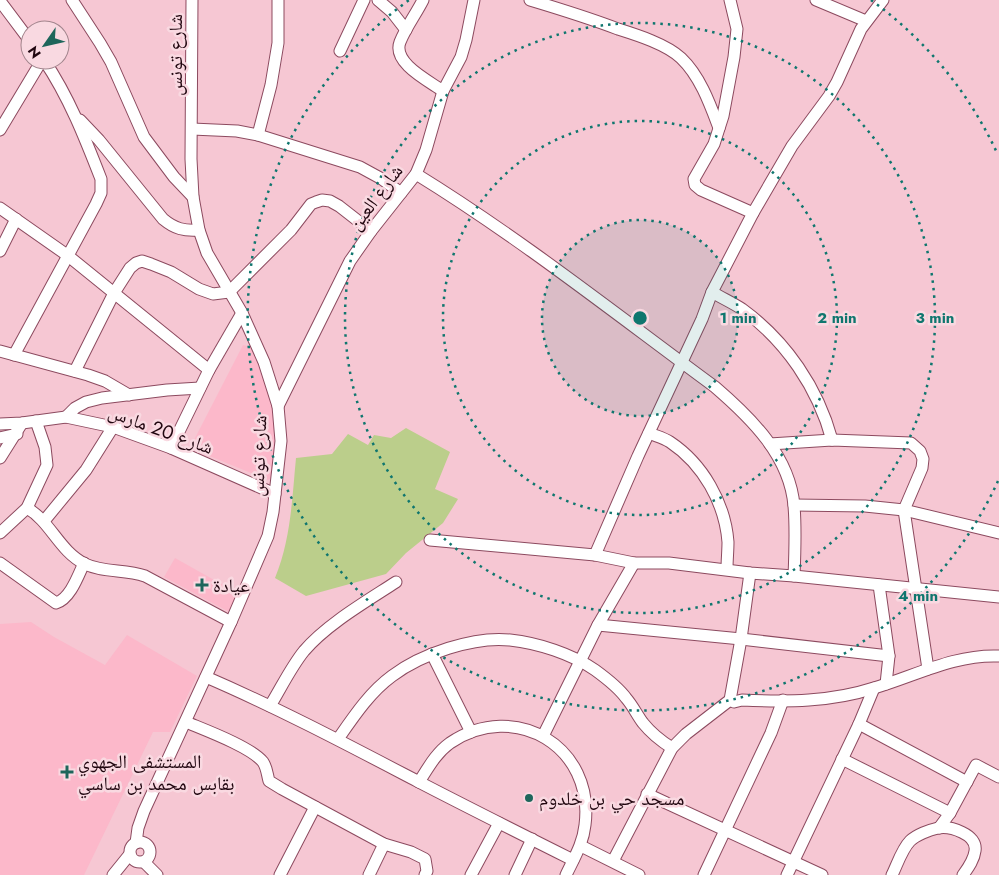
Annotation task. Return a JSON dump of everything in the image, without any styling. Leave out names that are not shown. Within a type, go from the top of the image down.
[{"type":"street","points":[[72,0],[111,62],[144,137],[174,178],[193,197]]},
{"type":"street","name":"شارع تونس","points":[[136,843],[140,821],[268,536],[273,512],[280,441],[278,406],[264,362],[242,313],[207,253],[199,230],[193,197],[191,159],[192,0]]},
{"type":"street","points":[[258,135],[271,85],[278,43],[278,0]]},
{"type":"street","points":[[340,52],[364,0]]},
{"type":"street","points":[[378,0],[392,12],[406,30]]},
{"type":"street","points":[[423,0],[400,42],[399,51],[402,58],[420,76],[443,91]]},
{"type":"street","name":"شارع العين","points":[[278,406],[350,261],[416,174],[426,150],[443,91],[461,57],[474,0]]},
{"type":"street","points":[[530,0],[636,35],[660,45],[680,57],[696,78],[709,102],[719,128]]},
{"type":"street","points":[[730,0],[736,29],[734,57],[723,116],[714,144],[696,172],[694,179],[695,185],[701,190],[753,212]]},
{"type":"street","points":[[816,0],[866,21]]},
{"type":"street","points":[[596,555],[702,319],[712,292],[753,212],[792,146],[829,96],[866,21],[884,0]]},
{"type":"street","points":[[0,2],[20,28]]},
{"type":"street","points":[[0,130],[37,70]]},
{"type":"street","points":[[14,355],[96,204],[102,186],[76,116],[50,70]]},
{"type":"street","points":[[76,116],[99,140],[163,219],[172,227],[184,231],[199,230]]},
{"type":"street","points":[[192,129],[237,131],[258,135],[360,167],[401,193]]},
{"type":"street","points":[[416,174],[451,195],[544,261],[682,362],[738,407],[770,444],[786,471],[794,505],[794,576]]},
{"type":"street","points":[[75,371],[114,293],[130,268],[136,263],[142,261],[171,272],[199,289],[213,294],[230,292],[278,243],[311,204],[322,200],[335,203],[371,231]]},
{"type":"street","points":[[0,208],[67,255],[209,370]]},
{"type":"street","points":[[0,251],[16,219]]},
{"type":"street","points":[[712,292],[740,308],[764,326],[779,341],[816,396],[826,418],[832,440]]},
{"type":"street","points":[[171,448],[209,370],[242,313]]},
{"type":"street","points":[[0,351],[105,381],[129,395]]},
{"type":"street","points":[[66,417],[75,408],[86,402],[102,398],[200,388]]},
{"type":"street","name":"شارع 20 مارس","points":[[0,424],[20,428],[36,421],[66,417],[113,427],[171,448],[275,494]]},
{"type":"street","points":[[0,533],[27,508],[48,465],[45,447],[36,421]]},
{"type":"street","points":[[44,521],[86,470],[113,427]]},
{"type":"street","points":[[0,438],[20,428]]},
{"type":"street","points":[[0,458],[20,428]]},
{"type":"street","points":[[649,434],[669,441],[687,456],[712,489],[720,505],[725,524],[728,542],[727,569]]},
{"type":"street","points":[[770,444],[832,440],[911,443],[920,450],[923,459],[922,468],[904,510],[928,668]]},
{"type":"street","points":[[794,505],[865,506],[904,510],[999,533]]},
{"type":"street","points":[[27,508],[44,521],[59,543],[84,563],[107,571],[135,572],[145,576],[231,622]]},
{"type":"street","points":[[430,540],[596,555],[634,563],[669,563],[750,573],[999,597]]},
{"type":"street","points":[[0,563],[56,603],[66,596],[84,563]]},
{"type":"street","points":[[544,736],[598,625],[634,563]]},
{"type":"street","points":[[613,861],[672,748],[678,741],[730,700],[750,573]]},
{"type":"street","points":[[270,706],[296,662],[312,643],[354,610],[396,582]]},
{"type":"street","points":[[879,584],[889,656],[886,684]]},
{"type":"street","points":[[598,625],[889,656]]},
{"type":"street","points":[[338,739],[366,699],[400,670],[432,654],[460,645],[489,640],[510,640],[540,646],[581,662],[595,670],[614,685],[633,707],[642,723],[657,738],[672,748]]},
{"type":"street","points":[[432,654],[472,732]]},
{"type":"street","points":[[730,700],[734,702],[798,701],[827,698],[874,688],[928,668],[958,661],[999,656]]},
{"type":"street","points":[[206,677],[338,739],[573,860]]},
{"type":"street","points":[[788,875],[792,862],[859,724],[874,688]]},
{"type":"street","points":[[704,875],[771,733],[783,700]]},
{"type":"street","points":[[186,722],[246,749],[258,757],[267,769],[269,780],[282,789],[384,844],[411,852],[425,859],[427,871],[425,875]]},
{"type":"street","points":[[859,724],[967,782]]},
{"type":"street","points":[[419,782],[439,753],[449,744],[472,732],[501,725],[515,726],[544,736],[568,758],[578,775],[586,805],[581,846],[566,875]]},
{"type":"street","points":[[842,759],[950,813]]},
{"type":"street","points":[[939,828],[950,813],[976,765],[999,777]]},
{"type":"street","points":[[647,794],[822,875]]},
{"type":"street","points":[[280,875],[315,807]]},
{"type":"street","points":[[471,875],[499,823]]},
{"type":"street","points":[[892,875],[910,841],[929,830],[939,828],[955,830],[966,834],[973,841],[976,850],[972,862],[963,875]]},
{"type":"street","points":[[515,875],[532,839]]},
{"type":"street","points":[[113,875],[130,854],[131,848],[136,843],[144,843],[150,849],[150,857],[144,862]]},
{"type":"street","points":[[369,875],[384,844]]},
{"type":"street","points":[[581,846],[639,875]]},
{"type":"street","points":[[130,854],[134,860],[144,862],[157,875]]},
{"type":"shaded area","points":[[243,345],[251,347],[271,399],[276,429],[274,476],[268,480],[197,451],[193,442]]},
{"type":"shaded area","name":"عيادة","points":[[175,558],[239,594],[229,612],[164,577]]},
{"type":"shaded area","name":"المستشفى الجهوي بقابس محمد بن ساسي","points":[[31,622],[105,665],[127,635],[197,676],[170,732],[153,732],[84,875],[0,875],[0,624]]},
{"type":"green space","points":[[406,428],[450,452],[435,489],[458,499],[443,523],[406,553],[386,574],[306,596],[275,578],[288,534],[296,458],[332,454],[348,434],[368,445],[374,435],[391,438]]},
{"type":"place","name":"عيادة","points":[[202,585]]},
{"type":"place","name":"المستشفى الجهوي بقابس محمد بن ساسي","points":[[67,772]]},
{"type":"place","name":"مسجد حي بن خلدوم","points":[[529,798]]}]
